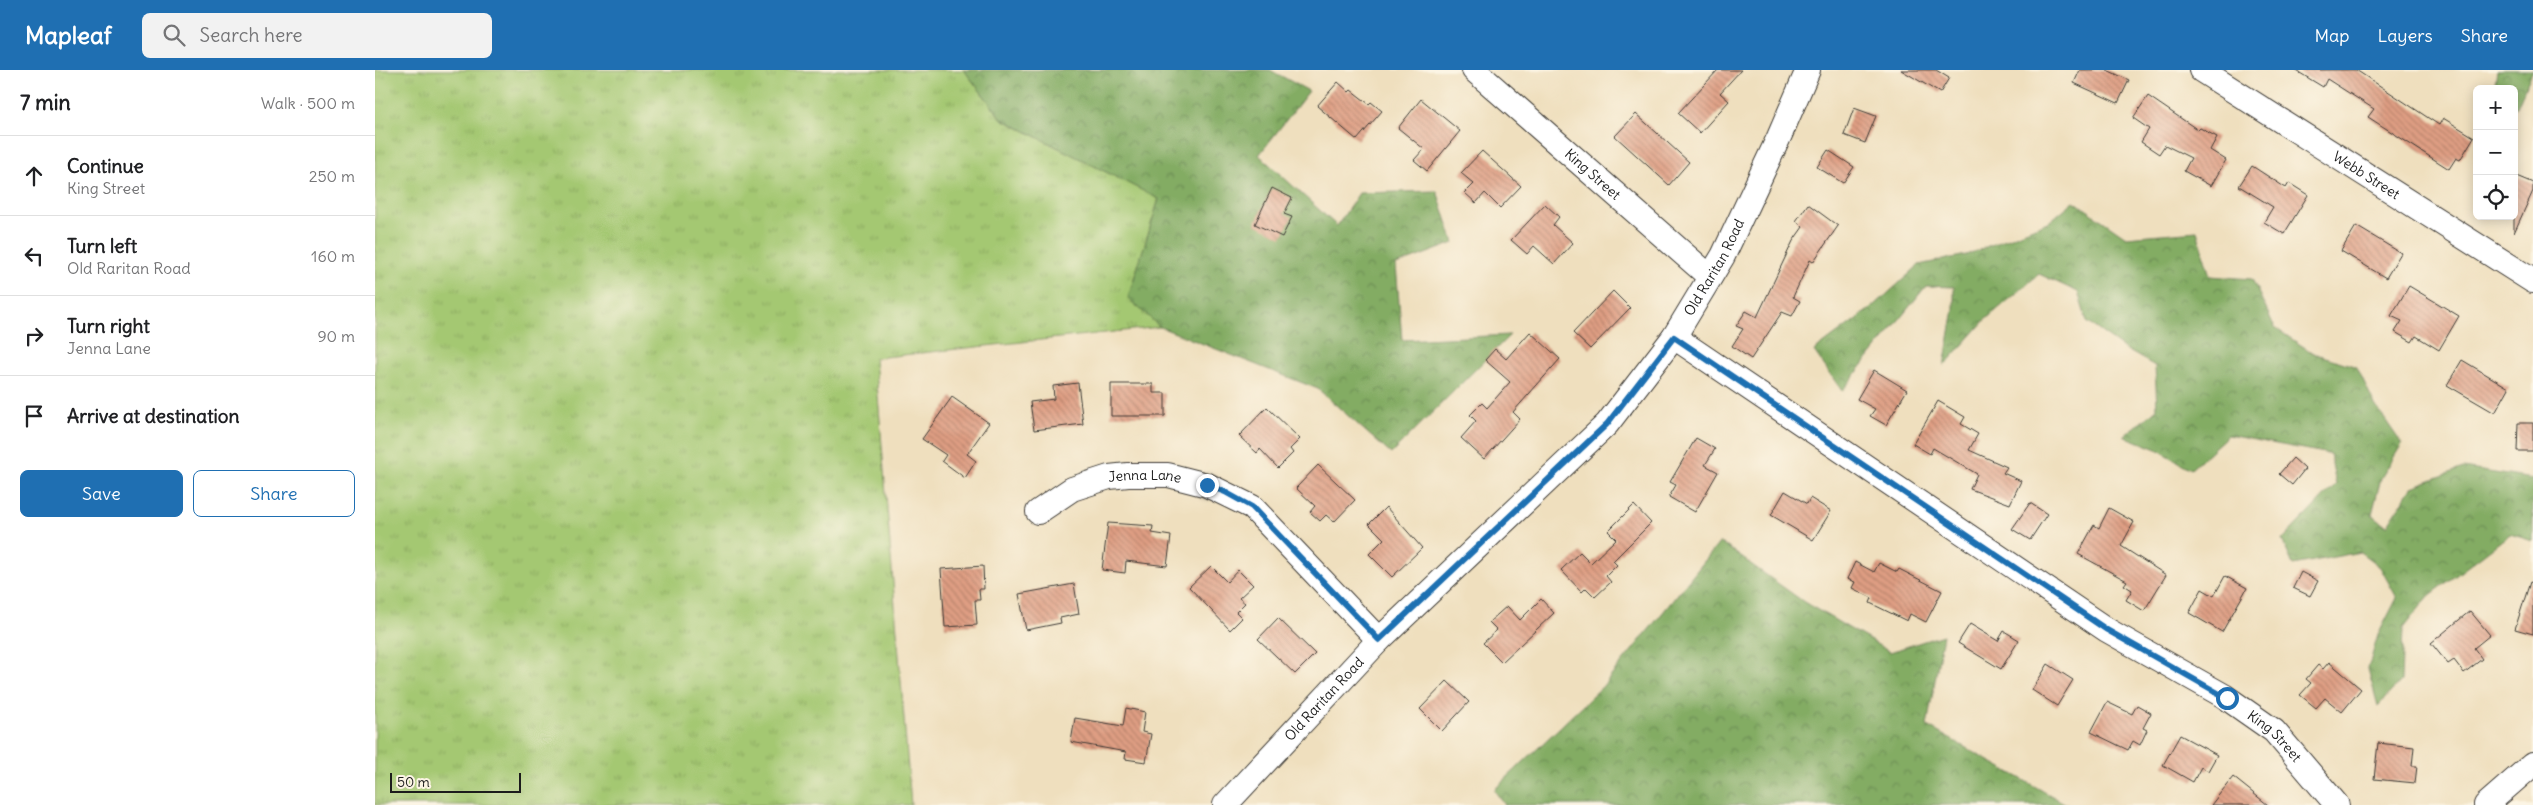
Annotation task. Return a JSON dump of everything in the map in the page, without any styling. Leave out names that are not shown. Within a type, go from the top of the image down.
[{"type":"street","name":"King Street","points":[[1474,70],[1710,277]]},
{"type":"street","name":"Old Raritan Road","points":[[1225,805],[1379,640],[1607,424],[1674,337],[1723,256],[1808,70]]},
{"type":"street","name":"Webb Street","points":[[2201,70],[2533,281]]},
{"type":"street","name":"King Street","points":[[1674,337],[2107,630],[2224,696],[2274,730],[2337,805]]},
{"type":"street","name":"Jenna Lane","points":[[1038,512],[1071,489],[1109,477],[1148,474],[1188,479],[1207,485],[1225,492],[1252,507],[1379,640]]},
{"type":"street","points":[[2486,805],[2533,764]]},
{"type":"green space","points":[[375,70],[964,70],[1002,119],[1159,199],[1128,298],[1160,327],[875,358],[911,805],[375,805]]},
{"type":"green space","points":[[964,70],[1270,70],[1309,91],[1259,155],[1337,226],[1359,193],[1437,191],[1454,243],[1396,265],[1402,340],[1510,335],[1391,454],[1318,389],[1160,327],[1128,298],[1159,199],[1002,119]]},
{"type":"green space","points":[[2497,70],[2533,70],[2518,105],[2518,85],[2495,85]]},
{"type":"green space","points":[[2074,201],[2126,237],[2197,231],[2210,276],[2252,279],[2275,328],[2313,353],[2357,367],[2375,405],[2402,444],[2381,478],[2372,514],[2387,526],[2412,487],[2463,468],[2533,479],[2533,541],[2510,534],[2429,596],[2403,628],[2401,681],[2378,706],[2368,669],[2378,635],[2397,598],[2380,567],[2360,552],[2293,565],[2282,540],[2336,484],[2330,454],[2228,435],[2191,469],[2157,449],[2124,436],[2157,409],[2155,366],[2125,349],[2087,322],[2078,292],[2039,274],[1985,320],[1944,366],[1954,309],[1954,287],[1926,286],[1842,391],[1814,351],[1875,305],[1919,265],[1966,255],[2050,221]]},
{"type":"green space","points":[[1720,542],[1804,602],[1890,652],[1943,635],[1927,726],[2068,805],[1505,805],[1494,790],[1603,686]]},
{"type":"building","points":[[1718,70],[1741,70],[1720,93],[1729,101],[1700,133],[1678,113]]},
{"type":"building","points":[[1901,70],[1936,70],[1949,78],[1940,93]]},
{"type":"building","points":[[2080,70],[2107,70],[2129,80],[2118,103],[2074,83]]},
{"type":"building","points":[[2295,70],[2356,70],[2439,125],[2443,118],[2473,136],[2473,139],[2460,160],[2456,158],[2449,169],[2368,117],[2374,109],[2327,79],[2323,87]]},
{"type":"building","points":[[1338,82],[1349,92],[1351,90],[1382,111],[1357,140],[1317,106]]},
{"type":"building","points":[[2148,96],[2198,130],[2200,128],[2217,137],[2210,150],[2226,160],[2211,186],[2184,171],[2191,158],[2165,145],[2159,154],[2141,142],[2149,129],[2133,118]]},
{"type":"building","points":[[1421,99],[1460,131],[1427,171],[1414,160],[1424,149],[1398,128]]},
{"type":"building","points":[[1854,108],[1876,116],[1865,143],[1844,135]]},
{"type":"building","points":[[1636,114],[1689,162],[1669,185],[1615,136]]},
{"type":"building","points":[[1828,150],[1854,167],[1843,183],[1817,167]]},
{"type":"building","points":[[1482,151],[1521,186],[1500,208],[1485,193],[1476,203],[1465,193],[1474,184],[1461,173]]},
{"type":"building","points":[[2252,166],[2286,188],[2289,183],[2308,195],[2284,234],[2264,222],[2273,207],[2239,186]]},
{"type":"building","points":[[2518,177],[2533,183],[2533,191],[2514,233],[2514,220],[2518,220]]},
{"type":"building","points":[[1272,188],[1292,198],[1284,214],[1292,217],[1282,237],[1255,224]]},
{"type":"building","points":[[1545,204],[1559,217],[1553,225],[1573,243],[1554,264],[1534,246],[1527,254],[1511,240]]},
{"type":"building","points":[[1808,204],[1838,226],[1813,262],[1810,260],[1793,297],[1800,301],[1792,316],[1782,312],[1751,359],[1732,346],[1743,329],[1736,326],[1746,311],[1757,317],[1793,241],[1803,227],[1796,221]]},
{"type":"building","points":[[2356,226],[2401,253],[2386,278],[2341,251]]},
{"type":"building","points":[[2409,286],[2459,316],[2439,350],[2416,336],[2412,342],[2395,332],[2402,321],[2391,316]]},
{"type":"building","points":[[1613,291],[1630,308],[1590,349],[1573,333]]},
{"type":"building","points":[[1530,332],[1560,359],[1513,412],[1520,419],[1484,459],[1461,438],[1476,421],[1470,415],[1482,403],[1487,408],[1510,382],[1485,360],[1495,349],[1506,359]]},
{"type":"building","points":[[2462,360],[2509,388],[2495,413],[2447,385]]},
{"type":"building","points":[[1874,370],[1907,390],[1886,425],[1870,416],[1875,409],[1857,399]]},
{"type":"building","points":[[1078,383],[1083,424],[1034,430],[1030,402],[1054,399],[1053,386]]},
{"type":"building","points":[[1111,384],[1153,384],[1153,393],[1165,393],[1165,416],[1111,416]]},
{"type":"building","points":[[952,397],[989,423],[967,454],[976,461],[965,478],[942,461],[946,455],[922,439]]},
{"type":"building","points":[[1938,401],[1965,417],[1961,424],[1978,434],[1969,450],[2007,467],[2003,473],[2021,481],[2010,504],[1970,489],[1977,474],[1933,448],[1930,454],[1913,444]]},
{"type":"building","points":[[1267,407],[1300,439],[1290,449],[1293,453],[1278,468],[1260,449],[1257,453],[1239,436]]},
{"type":"building","points":[[2518,423],[2533,423],[2533,451],[2517,451]]},
{"type":"building","points":[[1696,438],[1715,449],[1705,465],[1718,472],[1695,512],[1669,497],[1676,485],[1670,482]]},
{"type":"building","points":[[2293,458],[2305,469],[2292,485],[2279,474]]},
{"type":"building","points":[[1318,465],[1355,500],[1334,522],[1326,515],[1320,521],[1310,512],[1315,506],[1296,488]]},
{"type":"building","points":[[1785,491],[1807,504],[1810,498],[1831,511],[1813,540],[1771,515]]},
{"type":"building","points":[[2030,503],[2047,514],[2030,540],[2012,529]]},
{"type":"building","points":[[1634,505],[1651,523],[1613,561],[1617,565],[1606,576],[1611,582],[1595,597],[1586,588],[1582,592],[1561,570],[1580,552],[1591,563],[1616,539],[1608,531]]},
{"type":"building","points":[[1386,507],[1422,548],[1392,577],[1369,554],[1384,539],[1369,524]]},
{"type":"building","points":[[2109,508],[2134,522],[2121,546],[2166,575],[2144,611],[2126,600],[2132,590],[2124,585],[2127,581],[2078,554],[2094,525],[2099,528]]},
{"type":"building","points":[[1108,523],[1153,526],[1152,533],[1171,536],[1167,566],[1126,561],[1125,573],[1102,570]]},
{"type":"building","points":[[1855,562],[1874,572],[1879,563],[1897,572],[1899,569],[1942,591],[1926,622],[1910,614],[1907,621],[1870,603],[1872,598],[1852,588],[1855,582],[1847,579]]},
{"type":"building","points":[[983,566],[984,589],[979,589],[980,600],[975,600],[977,625],[945,627],[941,569]]},
{"type":"building","points":[[1211,566],[1227,582],[1238,570],[1253,585],[1239,598],[1245,603],[1236,612],[1242,618],[1230,630],[1189,587]]},
{"type":"building","points":[[2301,572],[2318,581],[2310,596],[2293,588]]},
{"type":"building","points":[[2225,576],[2247,588],[2222,632],[2189,613],[2202,589],[2214,596]]},
{"type":"building","points":[[2530,582],[2533,583],[2533,634],[2515,629]]},
{"type":"building","points":[[1074,584],[1079,614],[1060,618],[1061,623],[1026,630],[1019,594]]},
{"type":"building","points":[[1541,599],[1554,613],[1502,662],[1483,643],[1497,630],[1489,622],[1507,606],[1520,620]]},
{"type":"building","points":[[2470,611],[2490,635],[2474,648],[2482,659],[2464,673],[2454,660],[2448,664],[2431,643]]},
{"type":"building","points":[[1278,618],[1315,654],[1295,674],[1258,639]]},
{"type":"building","points":[[1970,624],[1998,641],[2004,631],[2019,640],[2001,669],[1958,643]]},
{"type":"building","points":[[2329,662],[2361,689],[2342,712],[2325,698],[2316,708],[2300,695],[2311,683],[2306,679],[2318,665],[2323,669]]},
{"type":"building","points":[[2048,664],[2073,680],[2057,706],[2032,690]]},
{"type":"building","points":[[1447,681],[1469,702],[1442,731],[1420,709]]},
{"type":"building","points":[[2107,702],[2132,714],[2137,705],[2151,713],[2143,728],[2147,730],[2140,745],[2133,741],[2128,750],[2091,732]]},
{"type":"building","points":[[1126,708],[1145,712],[1142,732],[1151,734],[1146,762],[1125,759],[1126,752],[1071,742],[1075,718],[1123,726]]},
{"type":"building","points":[[2180,735],[2217,755],[2208,771],[2201,767],[2193,782],[2163,765]]},
{"type":"building","points":[[2378,743],[2414,747],[2412,766],[2417,766],[2415,783],[2374,779]]},
{"type":"building","points":[[2233,777],[2268,805],[2211,805]]},
{"type":"route","points":[[1207,485],[1225,492],[1252,507],[1379,640],[1607,424],[1674,337],[2107,630],[2227,698]]}]
